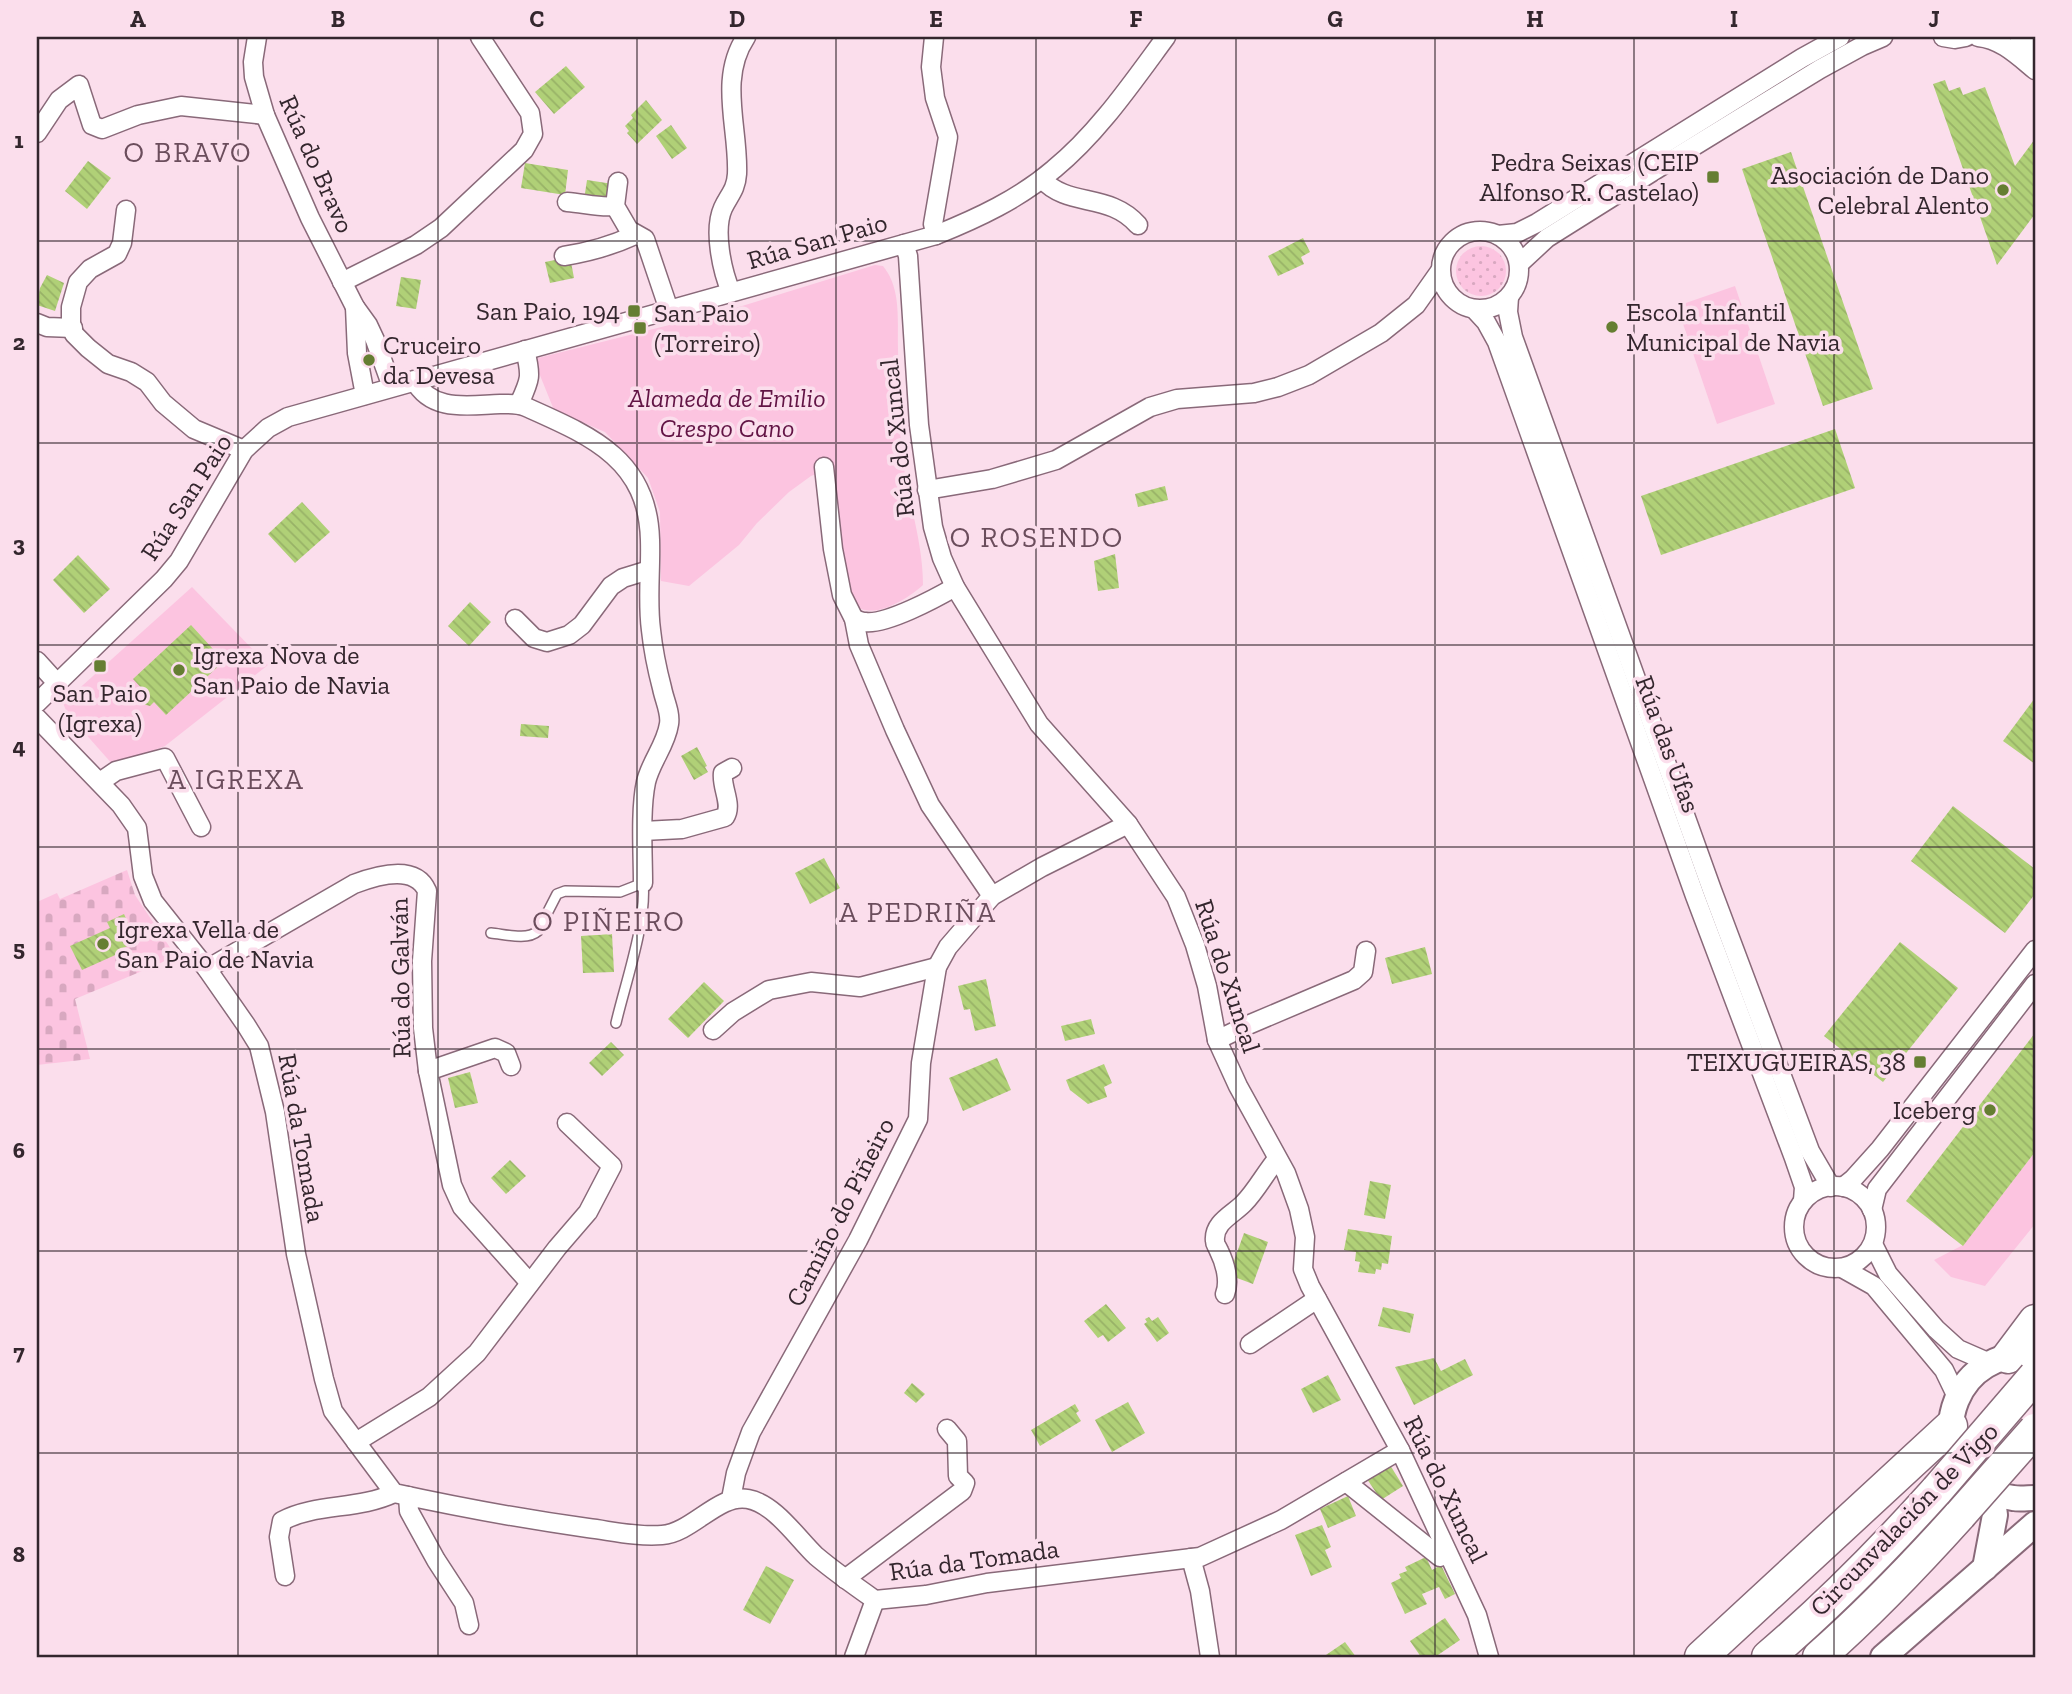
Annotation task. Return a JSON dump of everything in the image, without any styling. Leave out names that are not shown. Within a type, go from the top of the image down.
[{"type":"highway","points":[[2011,1359],[2035,1321]]},
{"type":"highway","name":"Circunvalación de Vigo","points":[[1768,1657],[1850,1580],[1937,1490],[2035,1376]]},
{"type":"highway","points":[[1701,1657],[1954,1411]]},
{"type":"highway","name":"Circunvalación de Vigo","points":[[1819,1657],[1918,1561],[2035,1430]]},
{"type":"main road","points":[[2011,1359],[1971,1377],[1954,1411],[1952,1441],[1959,1462],[1973,1479],[1992,1492],[2013,1498],[2035,1498]]},
{"type":"main road","points":[[1985,1568],[1995,1515],[1992,1492]]},
{"type":"main road","points":[[1883,1657],[2035,1524]]},
{"type":"street","name":"Rúa do Bravo","points":[[257,37],[253,62],[254,77],[265,115],[310,218],[355,307],[368,324],[392,387]]},
{"type":"street","points":[[342,282],[416,245],[441,228],[524,150],[533,134],[530,113],[480,37]]},
{"type":"street","points":[[731,292],[723,266],[719,230],[723,208],[732,196],[737,178],[731,102],[733,67],[746,37]]},
{"type":"street","points":[[934,37],[931,67],[935,98],[948,137],[933,224],[936,234]]},
{"type":"street","name":"Rúa San Paio","points":[[37,703],[155,588],[179,561],[244,450],[268,428],[288,417],[904,244],[983,216],[1042,179],[1068,158],[1120,98],[1166,37]]},
{"type":"street","points":[[1498,235],[1517,233],[1537,223],[1840,37]]},
{"type":"street","points":[[1519,264],[1548,238],[1660,167],[1820,69],[1883,37]]},
{"type":"street","points":[[1943,37],[1966,37]]},
{"type":"street","points":[[1978,37],[2001,44],[2035,70]]},
{"type":"street","points":[[2019,37],[2035,50]]},
{"type":"street","points":[[37,133],[59,100],[79,85],[92,125],[102,129],[138,115],[181,106],[265,115]]},
{"type":"street","points":[[1042,179],[1055,191],[1119,208],[1138,225]]},
{"type":"street","points":[[618,182],[615,206],[629,230],[645,239],[669,310]]},
{"type":"street","points":[[567,202],[615,206]]},
{"type":"street","points":[[126,210],[122,243],[117,254],[90,269],[78,282],[71,307],[74,334],[108,364],[131,372],[146,382],[163,403],[194,429],[244,450]]},
{"type":"street","points":[[1416,305],[1456,302],[1474,309],[1487,309],[1499,305],[1509,298],[1519,276],[1519,264],[1508,242],[1485,231],[1471,232],[1459,237],[1449,246],[1442,257],[1440,271],[1442,283],[1456,302]]},
{"type":"street","points":[[564,256],[593,252],[635,234]]},
{"type":"street","name":"Rúa do Xuncal","points":[[904,244],[908,256],[916,399],[927,490],[939,548],[955,587],[1039,724],[1128,824],[1176,897],[1191,933],[1207,986],[1217,1040],[1238,1086],[1286,1174],[1303,1222],[1303,1269],[1401,1450],[1477,1615],[1489,1657]]},
{"type":"street","points":[[927,490],[992,479],[1056,460],[1150,407],[1177,400],[1254,393],[1309,375],[1374,338],[1416,305],[1440,271]]},
{"type":"street","name":"Rúa das Ufas","points":[[1509,298],[1508,312],[1513,337],[1712,890],[1810,1151],[1837,1187],[1855,1191],[1865,1199],[1872,1210]]},
{"type":"street","name":"Rúa do Bravo","points":[[355,307],[357,353],[365,395]]},
{"type":"street","name":"Rúa das Ufas","points":[[1474,309],[1486,322],[1497,342],[1695,896],[1794,1158],[1804,1187],[1803,1201],[1796,1215],[1794,1229],[1797,1244],[1806,1256],[1817,1264],[1842,1268],[1874,1286],[1944,1370],[1954,1411]]},
{"type":"street","points":[[37,323],[47,327],[72,328]]},
{"type":"street","points":[[519,404],[530,374],[525,350]]},
{"type":"street","points":[[415,380],[428,398],[439,403],[519,404],[567,425],[610,452],[625,466],[637,484],[649,521],[648,593],[651,630],[670,721],[664,743],[653,759],[645,784],[643,883]]},
{"type":"street","points":[[824,467],[835,561],[842,595],[854,619],[859,645],[930,805],[992,896]]},
{"type":"street","points":[[515,619],[534,638],[547,642],[569,635],[582,625],[611,586],[623,578],[649,570]]},
{"type":"street","points":[[854,619],[866,623],[883,619],[927,602],[955,587]]},
{"type":"street","points":[[37,661],[57,683]]},
{"type":"street","name":"Rúa da Tomada","points":[[37,718],[121,805],[136,828],[143,876],[153,901],[207,969],[259,1046],[275,1112],[296,1254],[333,1410],[401,1495],[436,1560],[464,1603],[469,1625]]},
{"type":"street","points":[[100,782],[116,771],[165,758],[201,827]]},
{"type":"street","points":[[643,831],[682,830],[725,817],[728,812],[722,782],[723,773],[732,768]]},
{"type":"street","name":"Camiño do Piñeiro","points":[[731,1499],[736,1473],[751,1432],[858,1240],[918,1119],[921,1063],[937,967],[948,947],[992,896],[1042,867],[1128,824]]},
{"type":"street","name":"Rúa do Galván","points":[[207,969],[354,884],[390,875],[409,875],[425,885],[427,891],[421,982],[428,1071],[439,1128],[462,1208],[530,1283]]},
{"type":"street","points":[[1803,1201],[1816,1191],[1837,1187],[1853,1179],[1880,1149],[2035,950]]},
{"type":"street","points":[[1217,1040],[1354,980],[1363,971],[1366,951]]},
{"type":"street","points":[[713,1030],[733,1012],[769,990],[811,982],[860,987],[937,967]]},
{"type":"street","points":[[1842,1268],[1855,1263],[1873,1244],[1876,1221],[1872,1210],[1877,1189],[2035,984]]},
{"type":"street","points":[[428,1071],[495,1048],[506,1053],[511,1066]]},
{"type":"street","points":[[356,1442],[429,1397],[477,1353],[587,1212],[612,1166],[567,1122]]},
{"type":"street","points":[[1225,1294],[1226,1274],[1220,1252],[1214,1243],[1215,1234],[1226,1216],[1244,1203],[1278,1159]]},
{"type":"street","points":[[1873,1244],[1888,1274],[1936,1329],[1958,1349],[2011,1359]]},
{"type":"street","points":[[1250,1344],[1317,1298]]},
{"type":"street","points":[[845,1579],[962,1491],[965,1483],[958,1476],[957,1441],[947,1429]]},
{"type":"street","name":"Rúa da Tomada","points":[[731,1499],[748,1499],[772,1511],[815,1555],[876,1600],[926,1595],[987,1583],[1200,1557],[1281,1520],[1401,1450]]},
{"type":"street","points":[[1346,1482],[1440,1557]]},
{"type":"street","points":[[285,1576],[279,1537],[282,1521],[295,1514],[401,1495],[639,1535],[664,1535],[684,1529],[731,1499]]},
{"type":"street","points":[[1191,1558],[1200,1591],[1210,1657]]},
{"type":"street","points":[[854,1657],[876,1600]]},
{"type":"lane","points":[[491,933],[534,936],[557,894],[565,891],[620,892],[643,883],[645,897],[638,935],[616,1023]]},
{"type":"green space","points":[[1481,246],[1499,253],[1506,271],[1499,289],[1481,296],[1463,289],[1456,271],[1463,253]]},
{"type":"green space","name":"Alameda de Emilio Crespo Cano","points":[[875,265],[883,266],[896,295],[901,448],[921,554],[923,585],[889,607],[873,611],[855,606],[849,594],[832,468],[811,476],[789,492],[739,545],[689,586],[661,581],[660,512],[648,478],[605,432],[554,410],[535,363],[538,358],[729,310]]},
{"type":"green space","points":[[1735,286],[1775,404],[1717,424],[1677,306]]},
{"type":"green space","points":[[192,587],[268,665],[165,746],[114,766],[67,713],[63,703]]},
{"type":"green space","points":[[127,870],[135,895],[175,955],[75,999],[90,1059],[37,1065],[37,902],[57,893],[60,899]]},
{"type":"green space","points":[[2035,1152],[2035,1224],[1985,1286],[1951,1277],[1934,1260],[1963,1245]]},
{"type":"building","points":[[566,66],[585,87],[554,114],[535,92]]},
{"type":"building","name":"Asociación de Dano Celebral Alento","points":[[1945,80],[1949,91],[1960,87],[1963,95],[1985,87],[2015,166],[2035,139],[2035,214],[1997,265],[1933,84]]},
{"type":"building","points":[[646,100],[662,120],[637,144],[627,133],[629,131],[625,126],[633,118],[631,115]]},
{"type":"building","points":[[671,125],[687,148],[672,159],[656,136]]},
{"type":"building","points":[[1791,152],[1873,389],[1823,406],[1742,169]]},
{"type":"building","points":[[88,161],[111,178],[87,209],[65,191]]},
{"type":"building","points":[[525,163],[568,170],[565,195],[521,188]]},
{"type":"building","points":[[587,180],[613,184],[610,203],[584,200]]},
{"type":"building","points":[[1303,238],[1310,252],[1301,257],[1304,264],[1278,276],[1268,256]]},
{"type":"building","points":[[570,257],[574,278],[550,283],[545,262]]},
{"type":"building","points":[[47,275],[64,283],[55,311],[37,305],[40,288]]},
{"type":"building","points":[[401,277],[421,280],[416,309],[396,306]]},
{"type":"building","points":[[1835,429],[1855,488],[1661,555],[1641,496]]},
{"type":"building","points":[[1165,486],[1168,500],[1138,507],[1135,494]]},
{"type":"building","points":[[302,502],[330,532],[295,563],[268,534]]},
{"type":"building","points":[[1115,554],[1119,588],[1098,591],[1094,561]]},
{"type":"building","points":[[78,555],[110,589],[84,613],[53,580]]},
{"type":"building","points":[[470,602],[491,622],[469,646],[448,626]]},
{"type":"building","name":"Igrexa Nova de San Paio de Navia","points":[[191,625],[224,661],[166,715],[154,702],[150,706],[143,704],[142,698],[146,693],[133,679]]},
{"type":"building","points":[[2035,698],[2035,764],[2003,741]]},
{"type":"building","points":[[521,724],[549,726],[548,738],[520,736]]},
{"type":"building","points":[[697,747],[708,772],[694,780],[681,756]]},
{"type":"building","points":[[1953,806],[2035,869],[2035,894],[2005,933],[1911,861]]},
{"type":"building","points":[[824,858],[840,888],[810,904],[795,873]]},
{"type":"building","name":"Igrexa Vella de San Paio de Navia","points":[[124,914],[137,942],[121,949],[122,952],[82,970],[70,946],[110,928],[107,922]]},
{"type":"building","points":[[612,934],[614,972],[583,973],[581,936]]},
{"type":"building","points":[[1900,942],[1958,988],[1883,1082],[1824,1036]]},
{"type":"building","points":[[1425,947],[1432,974],[1392,984],[1385,958]]},
{"type":"building","points":[[986,979],[996,1026],[975,1031],[970,1009],[964,1010],[958,986]]},
{"type":"building","points":[[704,982],[724,1001],[688,1038],[668,1019]]},
{"type":"building","points":[[1091,1019],[1095,1034],[1065,1041],[1061,1026]]},
{"type":"building","points":[[2035,1033],[2035,1152],[1963,1246],[1906,1201]]},
{"type":"building","points":[[611,1042],[624,1055],[602,1076],[589,1063]]},
{"type":"building","points":[[997,1058],[1011,1090],[963,1111],[949,1078]]},
{"type":"building","points":[[1104,1064],[1112,1083],[1104,1087],[1107,1097],[1088,1104],[1070,1090],[1066,1080]]},
{"type":"building","points":[[470,1072],[478,1103],[455,1108],[448,1078]]},
{"type":"building","points":[[510,1160],[526,1176],[506,1194],[491,1178]]},
{"type":"building","points":[[1370,1181],[1391,1185],[1385,1219],[1364,1215]]},
{"type":"building","points":[[1348,1229],[1392,1236],[1388,1264],[1382,1263],[1381,1270],[1376,1269],[1375,1274],[1358,1272],[1360,1262],[1355,1261],[1356,1252],[1344,1250]]},
{"type":"building","points":[[1244,1233],[1268,1242],[1253,1284],[1229,1275]]},
{"type":"building","points":[[1106,1304],[1126,1328],[1108,1342],[1103,1335],[1098,1338],[1084,1321]]},
{"type":"building","points":[[1383,1307],[1414,1314],[1410,1333],[1378,1326]]},
{"type":"building","points":[[1149,1317],[1152,1321],[1158,1317],[1169,1333],[1157,1342],[1144,1324]]},
{"type":"building","points":[[1434,1358],[1441,1371],[1465,1359],[1473,1375],[1414,1405],[1395,1367]]},
{"type":"building","points":[[1328,1375],[1341,1400],[1313,1413],[1301,1389]]},
{"type":"building","points":[[912,1383],[925,1394],[916,1403],[904,1393]]},
{"type":"building","points":[[1128,1402],[1145,1433],[1112,1452],[1095,1420]]},
{"type":"building","points":[[1075,1404],[1081,1421],[1040,1446],[1031,1430]]},
{"type":"building","points":[[1390,1465],[1403,1486],[1381,1500],[1367,1479]]},
{"type":"building","points":[[1348,1496],[1356,1516],[1328,1528],[1320,1509]]},
{"type":"building","points":[[1322,1525],[1331,1547],[1325,1550],[1332,1567],[1311,1576],[1295,1535]]},
{"type":"building","points":[[1426,1557],[1432,1570],[1441,1565],[1455,1594],[1445,1599],[1439,1587],[1422,1594],[1427,1604],[1405,1614],[1391,1583],[1401,1578],[1399,1574],[1407,1571],[1405,1567]]},
{"type":"building","points":[[766,1566],[794,1580],[770,1624],[743,1610]]},
{"type":"building","points":[[1445,1618],[1460,1640],[1435,1657],[1421,1657],[1410,1641]]},
{"type":"building","points":[[1345,1642],[1356,1657],[1323,1657]]},
{"type":"place","name":"Pedra Seixas (CEIP Alfonso R. Castelao)","points":[[1713,177]]},
{"type":"place","name":"Asociación de Dano Celebral Alento","points":[[2003,190]]},
{"type":"place","name":"San Paio, 194","points":[[634,311]]},
{"type":"place","name":"Escola Infantil Municipal de Navia","points":[[1612,327]]},
{"type":"place","name":"San Paio (Torreiro)","points":[[640,328]]},
{"type":"place","name":"Cruceiro da Devesa","points":[[369,360]]},
{"type":"place","name":"San Paio (Igrexa)","points":[[100,666]]},
{"type":"place","name":"Igrexa Nova de San Paio de Navia","points":[[179,670]]},
{"type":"place","name":"Igrexa Vella de San Paio de Navia","points":[[103,944]]},
{"type":"place","name":"TEIXUGUEIRAS, 38","points":[[1920,1062]]},
{"type":"place","name":"Iceberg","points":[[1990,1110]]},
{"type":"district","name":"O BRAVO","points":[[188,152]]},
{"type":"district","name":"O ROSENDO","points":[[1037,537]]},
{"type":"district","name":"A IGREXA","points":[[236,779]]},
{"type":"district","name":"A PEDRIÑA","points":[[918,912]]},
{"type":"district","name":"O PIÑEIRO","points":[[609,921]]}]
